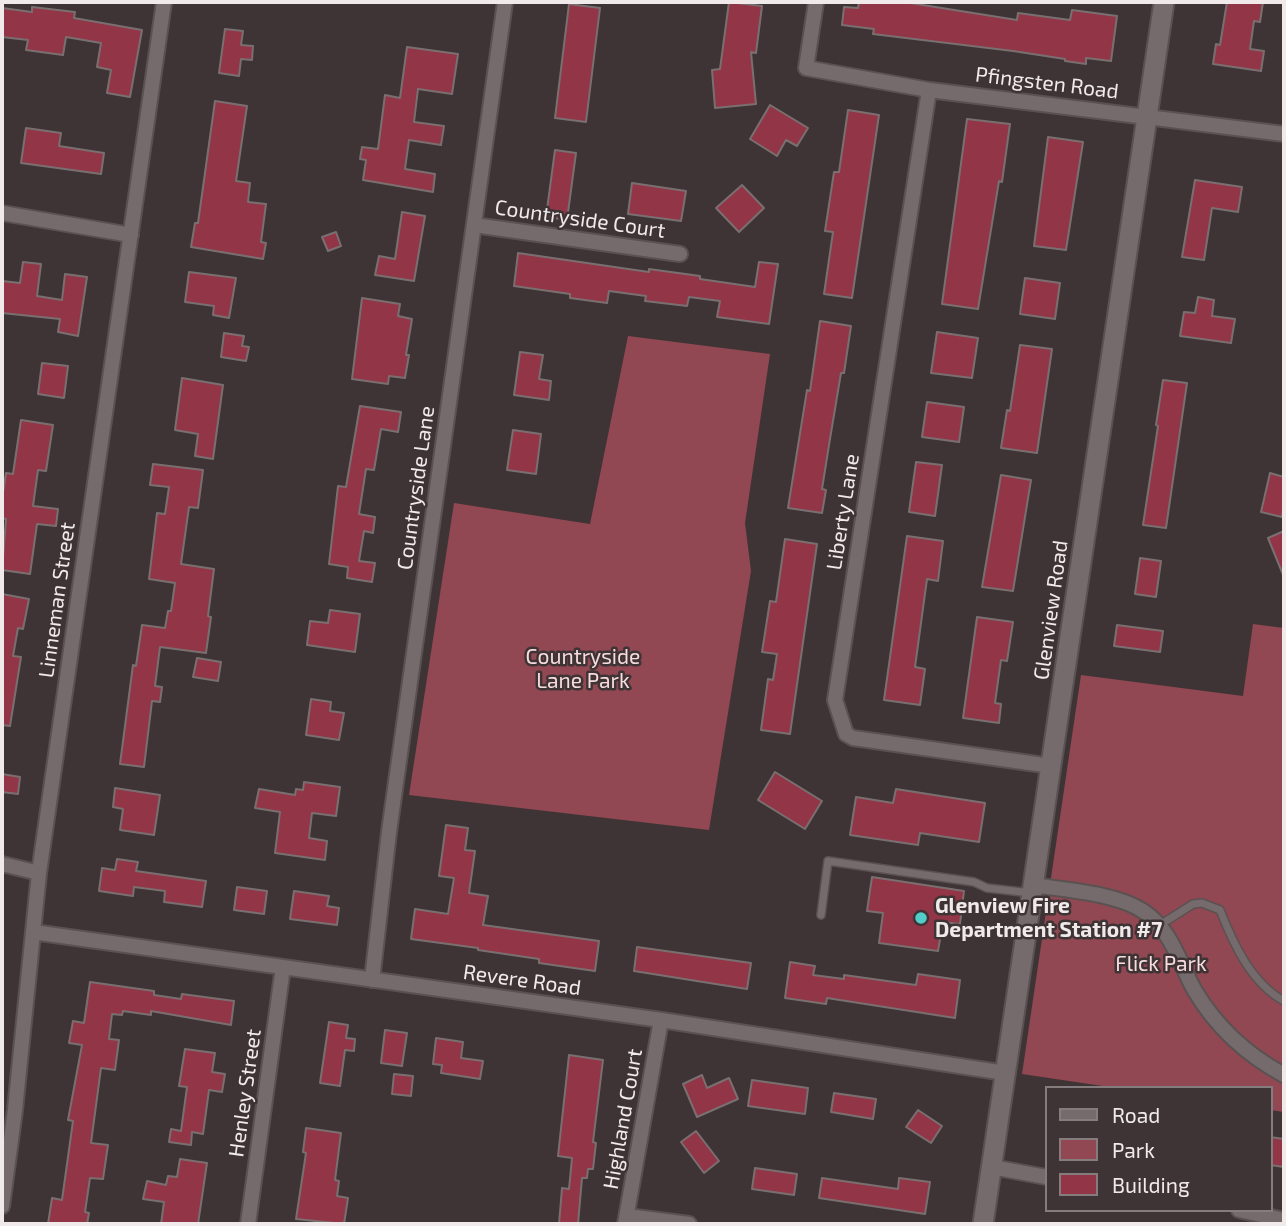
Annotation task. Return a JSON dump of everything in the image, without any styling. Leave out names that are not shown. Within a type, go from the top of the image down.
[{"type":"main road","name":"Glenview Road","points":[[984,1224],[1164,2]]},
{"type":"street","name":"Linneman Street","points":[[2,1206],[15,1110],[39,873],[164,2]]},
{"type":"street","name":"Countryside Lane","points":[[372,980],[389,832],[505,2]]},
{"type":"street","name":"Pfingsten Road","points":[[816,2],[806,68],[929,90],[1284,134]]},
{"type":"street","name":"Liberty Lane","points":[[929,90],[835,700],[846,734],[853,738],[1051,766]]},
{"type":"street","points":[[2,213],[131,235]]},
{"type":"street","name":"Countryside Court","points":[[474,225],[680,254]]},
{"type":"street","points":[[2,864],[39,873]]},
{"type":"street","points":[[1033,889],[1121,902],[1141,909],[1159,925],[1173,943],[1194,990],[1221,1028],[1245,1050],[1284,1075]]},
{"type":"street","name":"Revere Road","points":[[33,932],[661,1020],[1005,1073]]},
{"type":"street","name":"Henley Street","points":[[248,1224],[283,967]]},
{"type":"street","name":"Highland Court","points":[[626,1220],[661,1020]]},
{"type":"street","points":[[992,1167],[1044,1177]]},
{"type":"street","points":[[1248,1212],[1284,1220]]},
{"type":"street","points":[[626,1220],[689,1224]]},
{"type":"lane","points":[[821,915],[828,861],[974,882],[988,888],[1033,889]]},
{"type":"lane","points":[[1159,925],[1193,905],[1202,903],[1220,910],[1229,933],[1249,968],[1274,996],[1284,1001]]},
{"type":"green space","name":"Countryside Lane Park","points":[[628,336],[770,354],[745,523],[751,571],[709,830],[409,795],[454,503],[590,524]]},
{"type":"green space","name":"Flick Park","points":[[1253,624],[1284,628],[1284,1112],[1272,1110],[1272,1086],[1103,1086],[1022,1074],[1081,675],[1243,696]]},
{"type":"building","points":[[729,2],[762,6],[756,53],[751,52],[756,104],[715,108],[712,70],[720,69]]},
{"type":"building","points":[[859,2],[904,2],[1017,20],[1018,13],[1070,20],[1072,10],[1117,16],[1111,61],[1086,58],[1086,64],[1013,51],[873,34],[874,29],[842,25],[844,7],[858,8]]},
{"type":"building","points":[[1227,2],[1263,2],[1260,22],[1254,21],[1250,49],[1264,51],[1261,71],[1213,64],[1216,44],[1220,45]]},
{"type":"building","points":[[569,4],[600,8],[586,122],[555,118]]},
{"type":"building","points":[[32,7],[75,12],[74,18],[142,30],[130,97],[107,93],[111,70],[97,67],[101,43],[66,37],[63,55],[26,50],[28,40],[2,37],[2,8],[32,12]]},
{"type":"building","points":[[225,29],[243,31],[241,45],[253,46],[252,60],[241,59],[239,76],[219,73]]},
{"type":"building","points":[[407,47],[458,54],[452,94],[418,89],[414,122],[444,126],[441,145],[409,140],[405,169],[435,174],[433,192],[363,180],[366,160],[360,159],[362,147],[378,149],[385,95],[400,98]]},
{"type":"building","points":[[215,101],[247,106],[236,181],[250,183],[248,202],[266,204],[261,242],[266,243],[263,259],[191,247],[195,223],[198,223]]},
{"type":"building","points":[[770,105],[808,128],[797,146],[786,140],[777,156],[750,139]]},
{"type":"building","points":[[848,110],[879,115],[852,298],[824,294],[833,232],[825,231],[834,172],[839,172]]},
{"type":"building","points":[[967,119],[1010,124],[978,309],[942,304]]},
{"type":"building","points":[[26,128],[61,133],[59,146],[104,153],[101,174],[21,163]]},
{"type":"building","points":[[1048,137],[1083,142],[1066,250],[1034,246]]},
{"type":"building","points":[[555,150],[576,153],[567,220],[546,217]]},
{"type":"building","points":[[1195,180],[1242,187],[1238,212],[1212,208],[1204,260],[1182,257]]},
{"type":"building","points":[[632,183],[686,191],[681,221],[628,214]]},
{"type":"building","points":[[742,185],[764,208],[739,232],[716,208]]},
{"type":"building","points":[[402,212],[425,216],[414,281],[375,275],[379,256],[395,259]]},
{"type":"building","points":[[336,232],[341,246],[328,251],[322,237]]},
{"type":"building","points":[[518,253],[649,272],[649,269],[700,276],[700,279],[755,287],[759,262],[778,264],[769,324],[717,317],[720,301],[689,297],[687,306],[645,301],[646,296],[609,291],[607,303],[570,298],[570,294],[514,286]]},
{"type":"building","points":[[23,262],[41,264],[37,296],[62,300],[65,274],[87,277],[78,336],[58,332],[60,319],[2,313],[2,281],[20,283]]},
{"type":"building","points":[[189,272],[236,278],[229,318],[213,315],[214,306],[185,302]]},
{"type":"building","points":[[1025,278],[1060,283],[1055,319],[1020,314]]},
{"type":"building","points":[[1198,297],[1214,300],[1212,316],[1235,319],[1231,343],[1180,336],[1184,312],[1195,313]]},
{"type":"building","points":[[362,298],[400,304],[398,316],[412,319],[405,378],[389,376],[388,384],[352,379]]},
{"type":"building","points":[[820,321],[851,326],[822,489],[826,490],[822,513],[788,508]]},
{"type":"building","points":[[937,332],[978,338],[972,378],[931,373]]},
{"type":"building","points":[[224,333],[244,336],[242,346],[249,347],[246,361],[221,357]]},
{"type":"building","points":[[1020,345],[1052,349],[1037,453],[1001,448],[1007,410],[1010,411]]},
{"type":"building","points":[[520,352],[543,355],[539,379],[551,381],[549,400],[514,395]]},
{"type":"building","points":[[42,363],[68,366],[64,398],[38,394]]},
{"type":"building","points":[[182,378],[223,385],[213,459],[195,456],[198,434],[175,430]]},
{"type":"building","points":[[1163,380],[1187,383],[1166,528],[1143,525]]},
{"type":"building","points":[[927,402],[964,407],[959,442],[922,437]]},
{"type":"building","points":[[360,406],[401,412],[398,432],[381,429],[374,470],[366,469],[359,514],[375,517],[373,533],[364,531],[359,561],[375,563],[372,582],[347,578],[348,567],[329,564],[338,486],[346,487]]},
{"type":"building","points":[[21,420],[53,425],[46,471],[38,470],[33,506],[58,509],[56,526],[37,524],[30,574],[2,570],[6,519],[2,518],[2,499],[6,473],[13,474]]},
{"type":"building","points":[[513,430],[541,434],[536,474],[507,470]]},
{"type":"building","points":[[916,462],[942,465],[935,516],[909,512]]},
{"type":"building","points":[[153,464],[203,470],[198,508],[189,507],[181,564],[214,569],[206,653],[160,647],[155,686],[162,687],[160,702],[152,701],[144,767],[120,764],[133,665],[136,666],[142,625],[165,628],[168,611],[171,611],[175,583],[149,579],[157,513],[165,514],[169,487],[150,485]]},
{"type":"building","points":[[1270,473],[1284,477],[1282,517],[1261,512]]},
{"type":"building","points":[[1001,475],[1031,480],[1013,591],[982,587]]},
{"type":"building","points":[[1284,531],[1284,577],[1268,538]]},
{"type":"building","points":[[907,536],[943,541],[938,581],[927,579],[915,667],[925,669],[920,705],[884,700]]},
{"type":"building","points":[[785,539],[817,544],[790,734],[761,730],[768,679],[773,680],[777,654],[762,652],[770,601],[776,602]]},
{"type":"building","points":[[1140,558],[1161,561],[1156,597],[1135,594]]},
{"type":"building","points":[[2,594],[29,599],[23,629],[18,628],[13,656],[21,657],[10,726],[2,725]]},
{"type":"building","points":[[330,610],[360,614],[355,652],[307,645],[310,621],[328,623]]},
{"type":"building","points":[[977,617],[1013,622],[1007,661],[1001,660],[995,703],[1001,704],[999,723],[963,718]]},
{"type":"building","points":[[1117,625],[1163,631],[1160,652],[1114,646]]},
{"type":"building","points":[[197,658],[221,662],[218,681],[193,677]]},
{"type":"building","points":[[311,699],[331,702],[330,711],[344,713],[339,740],[306,735]]},
{"type":"building","points":[[775,772],[822,801],[805,829],[758,800]]},
{"type":"building","points":[[2,774],[20,777],[18,794],[2,792]]},
{"type":"building","points":[[304,782],[340,787],[336,816],[312,813],[309,838],[327,841],[325,860],[275,853],[280,812],[255,808],[259,789],[295,795],[296,789],[303,790]]},
{"type":"building","points":[[115,788],[160,795],[154,835],[120,830],[123,809],[113,807]]},
{"type":"building","points":[[896,789],[985,803],[979,842],[920,833],[918,845],[850,835],[856,797],[893,803]]},
{"type":"building","points":[[446,825],[468,828],[465,850],[475,851],[469,893],[488,896],[483,925],[599,941],[595,971],[539,963],[539,959],[478,948],[411,939],[415,909],[448,914],[454,878],[439,876]]},
{"type":"building","points":[[117,859],[138,862],[136,871],[206,881],[202,907],[164,902],[165,891],[134,887],[133,896],[99,891],[102,868],[115,870]]},
{"type":"building","name":"Glenview Fire Department Station #7","points":[[872,877],[964,891],[960,924],[943,922],[938,951],[879,943],[883,913],[867,911]]},
{"type":"building","points":[[237,887],[267,891],[264,914],[234,910]]},
{"type":"building","points":[[294,891],[329,896],[327,906],[339,908],[337,925],[290,919]]},
{"type":"building","points":[[637,947],[751,963],[747,989],[634,971]]},
{"type":"building","points":[[790,962],[815,966],[813,975],[844,979],[844,975],[916,985],[918,974],[960,980],[955,1018],[827,998],[826,1004],[785,998]]},
{"type":"building","points":[[90,982],[154,991],[154,995],[181,999],[182,994],[234,1001],[231,1025],[151,1011],[151,1015],[123,1011],[122,1015],[112,1014],[109,1039],[119,1040],[115,1070],[101,1068],[91,1143],[108,1145],[103,1179],[90,1178],[85,1212],[89,1213],[87,1224],[48,1224],[52,1198],[62,1200],[73,1121],[68,1120],[82,1045],[69,1043],[73,1021],[84,1023]]},
{"type":"building","points":[[329,1022],[348,1025],[346,1038],[355,1039],[354,1051],[345,1050],[340,1086],[320,1083]]},
{"type":"building","points":[[385,1030],[407,1033],[402,1066],[381,1063]]},
{"type":"building","points":[[436,1038],[463,1042],[461,1058],[483,1061],[480,1079],[441,1073],[442,1065],[433,1064]]},
{"type":"building","points":[[185,1049],[215,1053],[212,1072],[225,1074],[222,1092],[209,1090],[203,1134],[192,1132],[191,1145],[169,1142],[171,1129],[181,1131],[187,1087],[179,1086]]},
{"type":"building","points":[[569,1055],[603,1060],[593,1142],[596,1143],[593,1169],[588,1169],[587,1178],[582,1178],[578,1224],[559,1224],[562,1188],[569,1189],[572,1158],[558,1156]]},
{"type":"building","points":[[394,1074],[413,1076],[411,1096],[392,1094]]},
{"type":"building","points":[[702,1075],[707,1088],[729,1078],[738,1099],[697,1117],[683,1084]]},
{"type":"building","points":[[752,1080],[808,1088],[805,1114],[748,1106]]},
{"type":"building","points":[[834,1093],[876,1099],[873,1119],[831,1112]]},
{"type":"building","points":[[918,1110],[942,1126],[931,1143],[906,1127]]},
{"type":"building","points":[[306,1128],[341,1133],[335,1180],[339,1181],[337,1196],[348,1198],[344,1224],[296,1219],[306,1153],[303,1152]]},
{"type":"building","points":[[696,1131],[719,1161],[704,1173],[681,1142]]},
{"type":"building","points":[[1272,1137],[1284,1139],[1284,1167],[1272,1165]]},
{"type":"building","points":[[180,1159],[207,1163],[198,1224],[161,1224],[164,1202],[143,1199],[147,1181],[166,1185],[168,1176],[177,1177]]},
{"type":"building","points":[[755,1168],[797,1174],[794,1195],[752,1189]]},
{"type":"building","points":[[822,1178],[898,1189],[899,1178],[930,1182],[925,1214],[819,1198]]},
{"type":"place","name":"Glenview Fire Department Station #7","points":[[921,918]]}]
